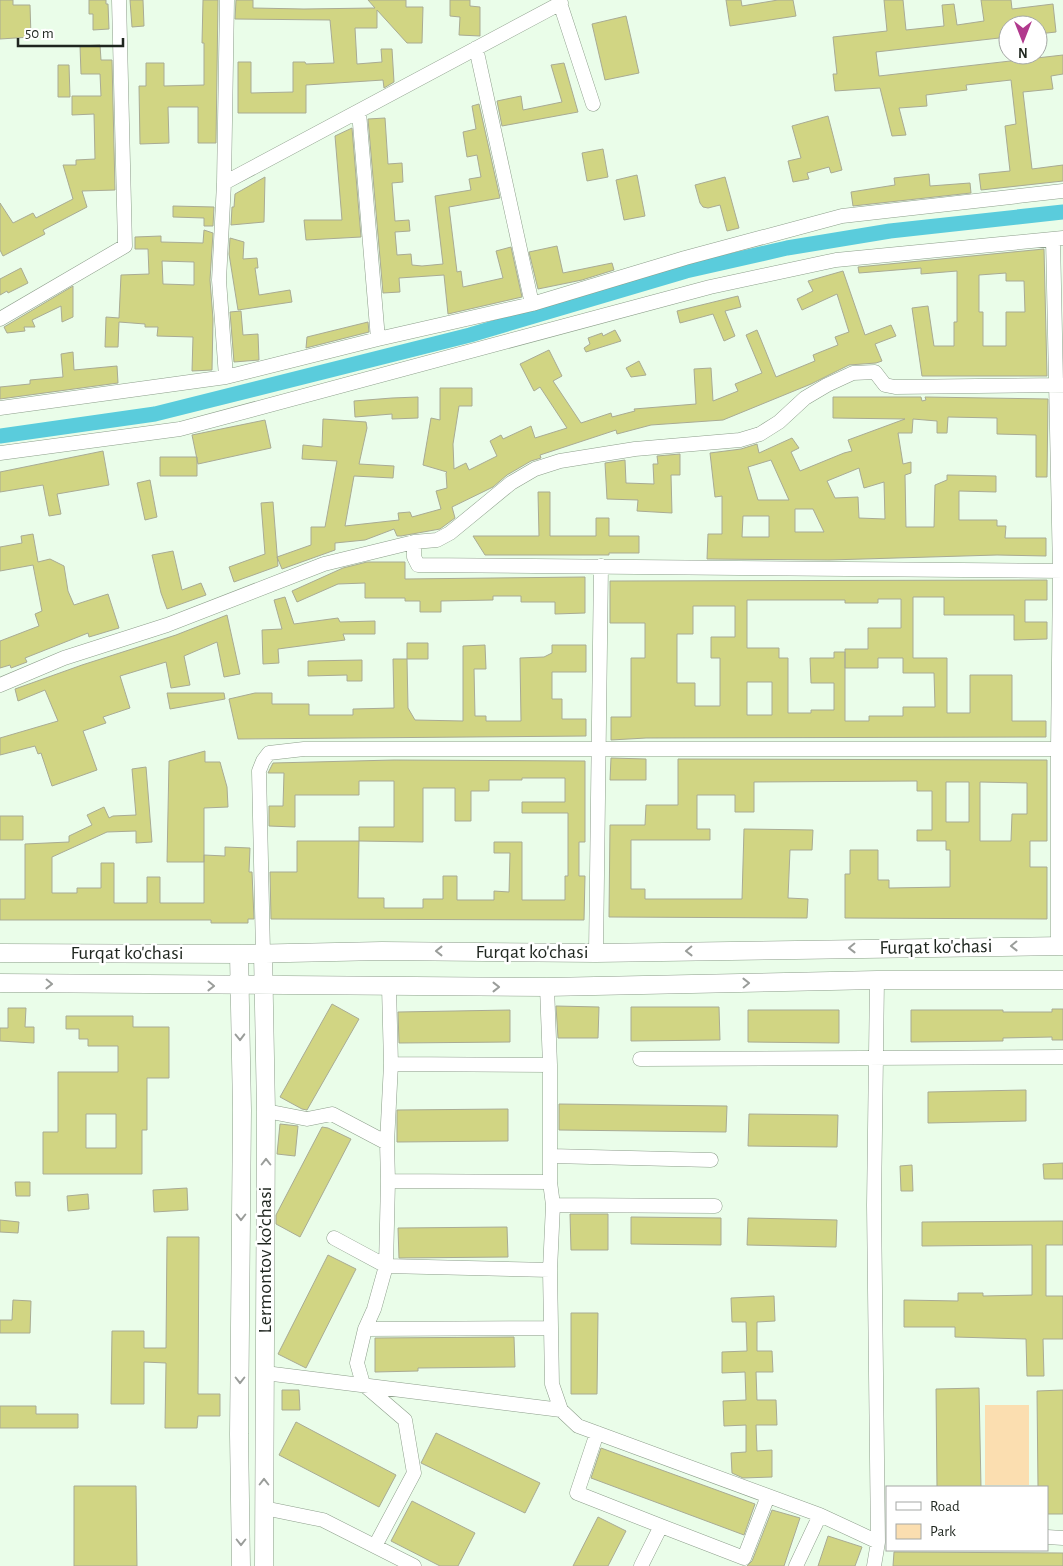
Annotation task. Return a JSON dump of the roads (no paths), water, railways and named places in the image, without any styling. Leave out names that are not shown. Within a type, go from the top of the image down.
[{"type":"main road","name":"Furqat ko'chasi","points":[[0,953],[239,954],[382,951],[596,953],[1061,946]]},
{"type":"main road","name":"Lermontov ko’chasi","points":[[263,953],[266,1110],[264,1566]]},
{"type":"main road","name":"Lermontov ko’chasi","points":[[239,954],[242,1110],[239,1425],[241,1566]]},
{"type":"main road","name":"Furqat ko'chasi","points":[[0,984],[547,988],[876,980],[1063,980]]},
{"type":"street","points":[[0,319],[126,246],[119,0]]},
{"type":"street","points":[[226,378],[219,280],[224,184],[228,0]]},
{"type":"street","points":[[224,184],[560,2],[593,104]]},
{"type":"street","points":[[476,48],[532,304]]},
{"type":"street","points":[[359,112],[378,339]]},
{"type":"street","points":[[0,408],[226,378],[378,339],[532,304],[685,258],[842,216],[1063,191]]},
{"type":"street","points":[[0,453],[180,429],[710,287],[836,260],[1058,238],[1062,571],[1060,749],[1061,946]]},
{"type":"street","points":[[0,685],[64,658],[167,625],[324,564],[414,542],[437,540],[450,533],[511,483],[535,469],[560,461],[635,449],[740,440],[760,434],[779,422],[805,398],[853,373],[875,372],[885,385],[895,387],[1059,385]]},
{"type":"street","points":[[414,542],[414,557],[418,564],[1062,571]]},
{"type":"street","points":[[596,953],[601,566]]},
{"type":"street","points":[[263,953],[259,771],[269,753],[304,749],[1060,749]]},
{"type":"street","points":[[874,1566],[881,1533],[874,1206],[876,980]]},
{"type":"street","points":[[375,1546],[414,1472],[405,1420],[363,1384],[357,1363],[365,1329],[374,1309],[386,1266],[390,1064],[389,986]]},
{"type":"street","points":[[547,988],[550,1065],[550,1182],[553,1205],[550,1270],[552,1384],[561,1410],[578,1426],[820,1515],[881,1533]]},
{"type":"street","points":[[640,1059],[1063,1057]]},
{"type":"street","points":[[390,1064],[550,1065]]},
{"type":"street","points":[[266,1110],[307,1119],[332,1114],[387,1143]]},
{"type":"street","points":[[551,1156],[711,1160]]},
{"type":"street","points":[[388,1180],[550,1182]]},
{"type":"street","points":[[553,1205],[715,1206]]},
{"type":"street","points":[[334,1238],[386,1266],[550,1270]]},
{"type":"street","points":[[365,1329],[551,1328]]},
{"type":"street","points":[[265,1373],[561,1410]]},
{"type":"street","points":[[597,1433],[577,1492],[743,1562],[768,1496]]},
{"type":"street","points":[[264,1508],[323,1520],[414,1566]]},
{"type":"street","points":[[796,1566],[820,1515]]},
{"type":"street","points":[[641,1566],[660,1526]]},
{"type":"street","points":[[1048,1537],[1063,1538]]},
{"type":"waterway","points":[[0,436],[155,414],[470,335],[686,271],[787,248],[890,231],[1063,212]]}]
